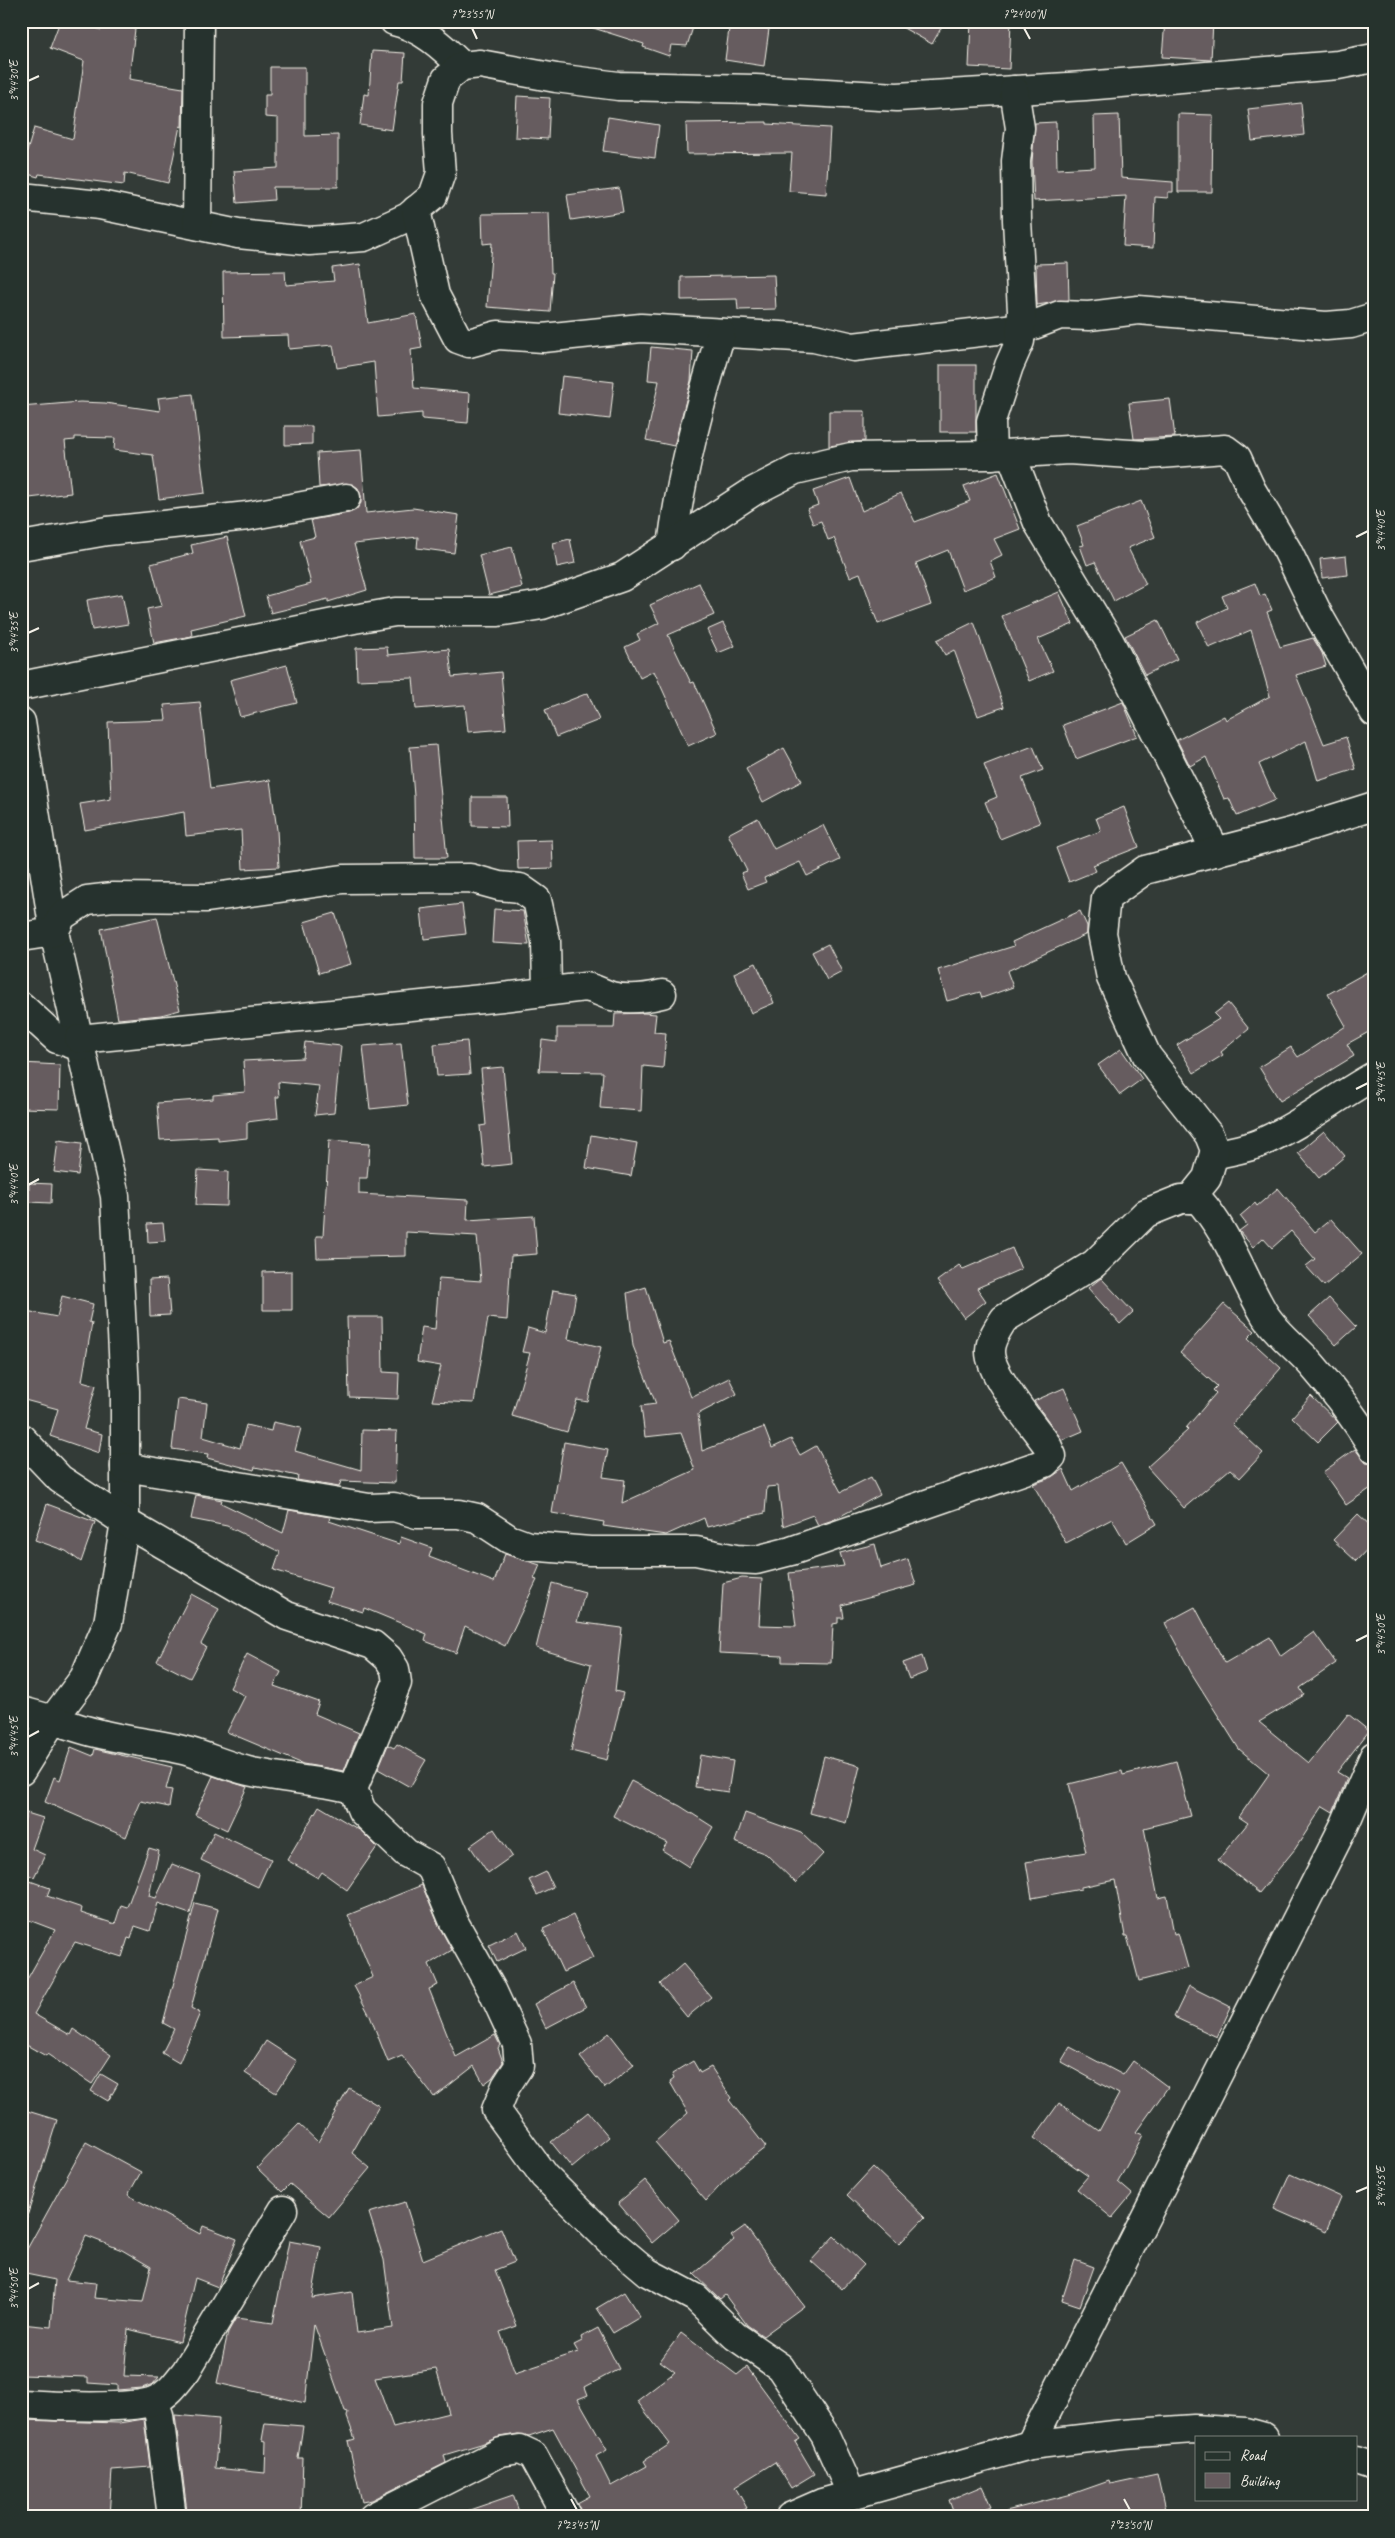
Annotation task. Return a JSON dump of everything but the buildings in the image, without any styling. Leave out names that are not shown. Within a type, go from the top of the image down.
[{"type":"street","points":[[197,224],[199,21]]},
{"type":"street","points":[[394,21],[409,25],[442,47],[462,66]]},
{"type":"street","points":[[21,197],[100,205],[238,234],[309,241],[364,237],[408,217],[433,196],[441,173],[438,103],[446,80],[462,66],[480,64],[556,78],[618,86],[755,89],[897,97],[1338,65],[1374,58]]},
{"type":"street","points":[[1014,90],[1020,128],[1016,170],[1020,341],[1009,366],[991,421],[1001,454],[1038,523],[1110,642],[1216,852]]},
{"type":"street","points":[[416,210],[434,295],[458,339],[469,342],[498,336],[543,338],[641,328],[814,338],[853,347],[1031,326],[1060,315],[1089,316],[1138,310],[1326,326],[1351,324],[1374,317]]},
{"type":"street","points":[[672,546],[678,503],[692,434],[721,332]]},
{"type":"street","points":[[21,686],[362,617],[395,612],[498,612],[542,605],[622,577],[754,492],[796,470],[851,457],[1001,454],[1068,450],[1146,455],[1225,449],[1238,458],[1251,489],[1287,550],[1320,618],[1374,712]]},
{"type":"street","points":[[21,546],[107,531],[248,516],[346,498]]},
{"type":"street","points":[[21,722],[54,932],[115,1196],[126,1391],[125,1522],[108,1623],[84,1678],[54,1718],[21,1771]]},
{"type":"street","points":[[1190,1199],[1206,1178],[1216,1150],[1209,1135],[1147,1056],[1111,978],[1102,933],[1106,898],[1146,870],[1291,832],[1374,806]]},
{"type":"street","points":[[54,932],[62,916],[87,900],[113,897],[207,898],[343,879],[470,878],[498,886],[520,888],[537,900],[546,941],[547,991]]},
{"type":"street","points":[[21,938],[54,932]]},
{"type":"street","points":[[21,1006],[57,1038],[80,1043],[585,986],[597,989],[610,996],[642,998],[662,994]]},
{"type":"street","points":[[1214,1155],[1258,1144],[1307,1119],[1334,1098],[1374,1076]]},
{"type":"street","points":[[125,1467],[369,1508],[394,1507],[417,1514],[459,1514],[478,1518],[509,1539],[528,1546],[590,1551],[696,1551],[736,1559],[756,1560],[791,1552],[1045,1463],[1052,1456],[1047,1445],[997,1375],[990,1360],[990,1348],[995,1334],[1004,1319],[1094,1264],[1146,1213],[1181,1199],[1198,1199],[1208,1210],[1232,1249],[1266,1315],[1282,1337],[1311,1364],[1334,1392],[1374,1449]]},
{"type":"street","points":[[21,1438],[60,1479],[125,1522],[287,1616],[373,1645],[388,1658],[395,1669],[397,1683],[352,1790]]},
{"type":"street","points":[[21,1711],[54,1718],[72,1727],[175,1748],[248,1771],[330,1783],[352,1790],[362,1811],[406,1853],[431,1867],[454,1922],[492,1990],[517,2044],[520,2066],[506,2086],[496,2110],[544,2176],[609,2240],[647,2272],[696,2298],[735,2336],[780,2366],[825,2434],[852,2495]]},
{"type":"street","points":[[1030,2445],[1345,1824],[1374,1756]]},
{"type":"street","points":[[21,2404],[49,2406],[137,2404],[154,2401],[170,2392],[186,2371],[283,2210]]},
{"type":"street","points":[[154,2401],[159,2415],[172,2517]]},
{"type":"street","points":[[790,2517],[822,2503],[1030,2445],[1123,2434],[1194,2429],[1246,2432],[1260,2436]]},
{"type":"street","points":[[373,2517],[501,2452],[520,2449],[533,2455],[567,2517]]},
{"type":"street","points":[[1358,2462],[1374,2467]]}]
